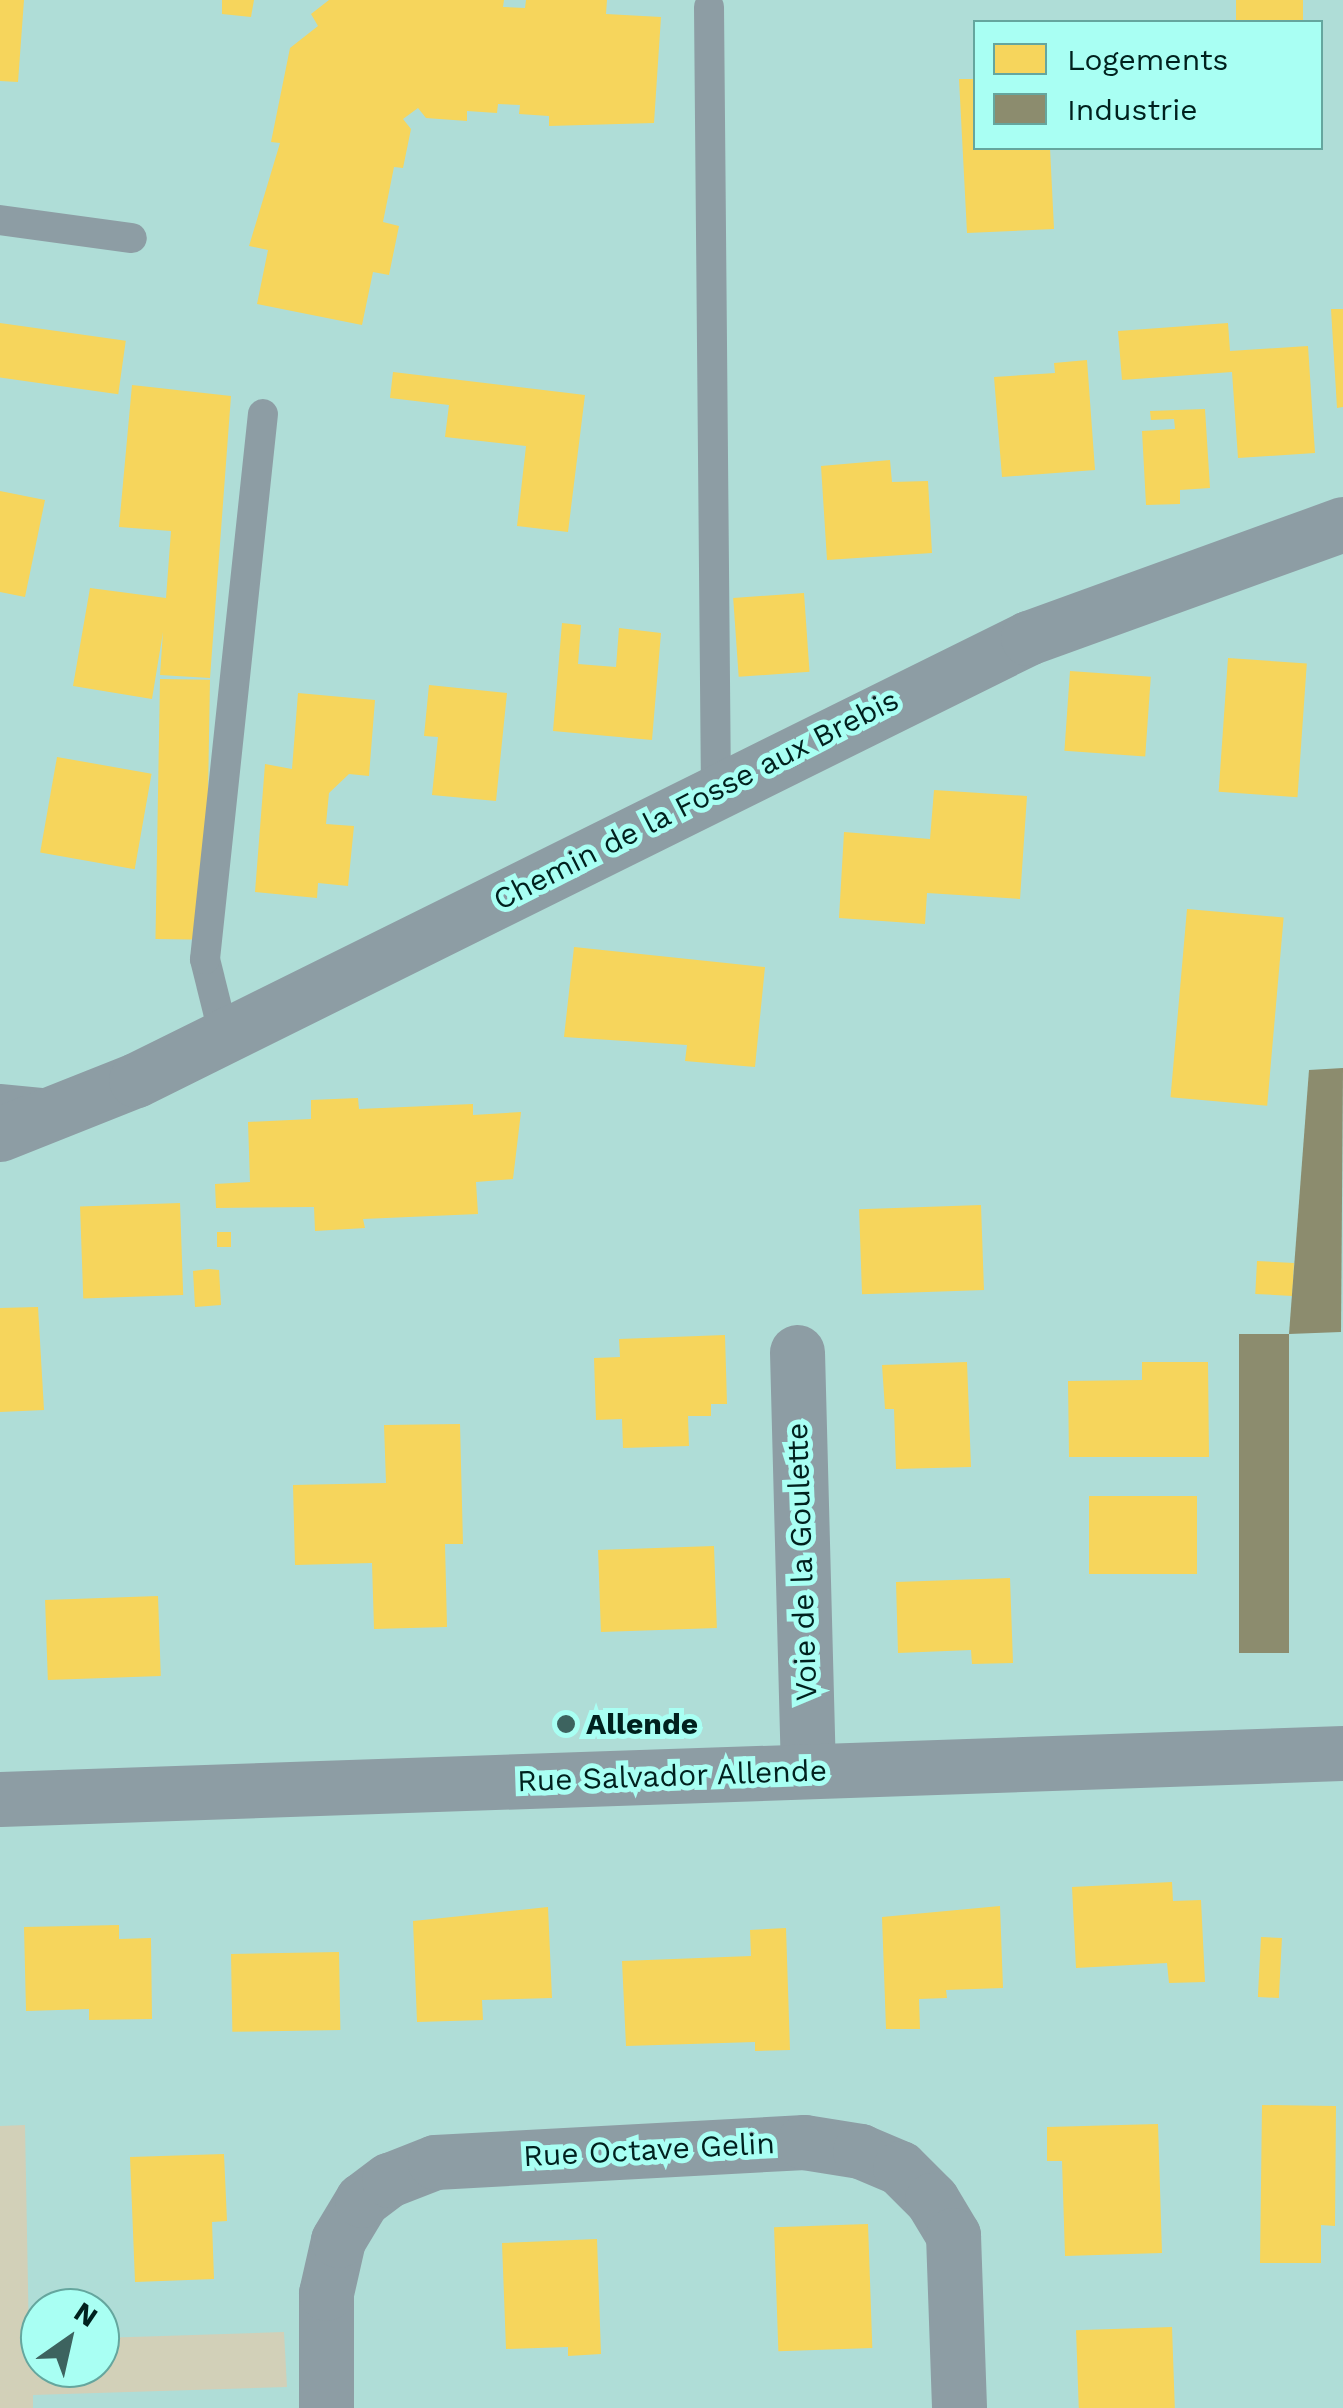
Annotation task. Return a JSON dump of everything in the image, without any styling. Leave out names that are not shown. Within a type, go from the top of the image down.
[{"type":"street","name":"Chemin de la Fosse aux Brebis","points":[[0,1134],[63,1106],[96,1097],[224,1036],[1028,638],[1343,524]]},
{"type":"street","name":"Voie de la Goulette","points":[[797,1352],[808,1771]]},
{"type":"street","name":"Rue Salvador Allende","points":[[0,1799],[1343,1752]]},
{"type":"street","name":"Rue Octave Gelin","points":[[326,2408],[326,2293],[338,2240],[362,2200],[389,2180],[435,2162],[804,2142],[860,2151],[900,2168],[953,2235],[958,2408]]},
{"type":"lane","points":[[709,7],[716,790]]},
{"type":"lane","points":[[0,220],[132,238]]},
{"type":"lane","points":[[224,1036],[205,959],[263,414]]},
{"type":"lane","name":"Chemin de la Fosse aux Brebis","points":[[0,1098],[63,1106]]},
{"type":"shaded area","points":[[25,2125],[28,2288],[20,2288],[20,2388],[120,2388],[120,2337],[284,2332],[287,2387],[33,2395],[33,2408],[0,2408],[0,2126]]},
{"type":"building: Logements","points":[[0,0],[24,0],[18,82],[0,81]]},
{"type":"building: Logements","points":[[222,0],[254,0],[251,17],[222,14]]},
{"type":"building: Logements","points":[[329,0],[504,0],[503,7],[525,8],[526,0],[607,0],[606,14],[661,17],[654,123],[549,126],[549,116],[519,114],[520,105],[498,104],[497,113],[467,111],[467,121],[426,118],[418,108],[403,119],[411,129],[403,168],[394,167],[383,222],[399,226],[389,275],[373,272],[362,325],[257,304],[268,250],[249,246],[280,143],[271,142],[290,48],[318,26],[311,14]]},
{"type":"building: Logements","points":[[1236,0],[1303,0],[1303,20],[1236,20]]},
{"type":"building: Logements","points":[[959,79],[973,79],[973,150],[1050,150],[1054,229],[967,233]]},
{"type":"building: Logements","points":[[1331,309],[1343,309],[1343,407],[1337,408]]},
{"type":"building: Logements","points":[[0,323],[126,341],[118,394],[0,378]]},
{"type":"building: Logements","points":[[1228,323],[1230,351],[1308,346],[1315,453],[1238,458],[1232,372],[1122,380],[1118,331]]},
{"type":"building: Logements","points":[[1087,360],[1095,470],[1002,477],[994,377],[1055,373],[1054,363]]},
{"type":"building: Logements","points":[[393,372],[585,395],[568,532],[517,526],[526,446],[445,437],[449,405],[390,398]]},
{"type":"building: Logements","points":[[132,385],[231,396],[210,678],[160,675],[163,632],[152,699],[73,686],[90,588],[166,598],[171,531],[119,527]]},
{"type":"building: Logements","points":[[1205,409],[1210,488],[1180,490],[1180,504],[1146,505],[1142,431],[1175,429],[1174,419],[1151,420],[1150,411]]},
{"type":"building: Logements","points":[[890,460],[892,482],[928,481],[932,553],[827,560],[821,466]]},
{"type":"building: Logements","points":[[0,491],[45,500],[25,597],[0,592]]},
{"type":"building: Logements","points":[[804,593],[810,672],[739,677],[733,598]]},
{"type":"building: Logements","points":[[562,623],[581,625],[578,664],[616,667],[619,628],[661,633],[652,740],[553,731]]},
{"type":"building: Logements","points":[[1228,658],[1307,664],[1297,797],[1219,792]]},
{"type":"building: Logements","points":[[1070,671],[1151,677],[1145,756],[1064,751]]},
{"type":"building: Logements","points":[[160,679],[210,680],[205,940],[155,939]]},
{"type":"building: Logements","points":[[429,685],[507,693],[496,801],[432,795],[438,737],[424,736]]},
{"type":"building: Logements","points":[[298,693],[375,700],[369,776],[349,774],[329,793],[326,824],[354,826],[348,886],[318,883],[317,898],[255,892],[265,764],[292,769]]},
{"type":"building: Logements","points":[[57,757],[152,774],[135,869],[40,853]]},
{"type":"building: Logements","points":[[934,790],[1027,796],[1020,899],[927,893],[925,924],[839,918],[844,832],[930,839]]},
{"type":"building: Logements","points":[[1187,909],[1284,917],[1267,1106],[1171,1097]]},
{"type":"building: Logements","points":[[574,947],[765,967],[755,1067],[685,1061],[687,1045],[564,1037]]},
{"type":"building: Logements","points":[[358,1098],[359,1109],[473,1104],[473,1115],[521,1112],[513,1179],[476,1182],[478,1214],[363,1219],[365,1228],[315,1231],[314,1207],[216,1208],[215,1184],[250,1182],[248,1122],[311,1119],[311,1100]]},
{"type":"building: Logements","points":[[180,1203],[183,1295],[83,1298],[80,1206]]},
{"type":"building: Logements","points":[[981,1205],[984,1290],[862,1294],[859,1209]]},
{"type":"building: Logements","points":[[217,1232],[231,1232],[231,1247],[217,1247]]},
{"type":"building: Logements","points":[[1257,1261],[1294,1263],[1292,1296],[1255,1294]]},
{"type":"building: Logements","points":[[219,1270],[221,1305],[195,1307],[193,1271]]},
{"type":"building: Logements","points":[[38,1307],[44,1410],[0,1412],[0,1308]]},
{"type":"building: Logements","points":[[725,1335],[727,1404],[711,1404],[711,1416],[688,1416],[689,1446],[623,1448],[622,1419],[596,1420],[594,1358],[620,1357],[619,1339]]},
{"type":"building: Logements","points":[[967,1362],[971,1467],[896,1469],[894,1409],[885,1409],[882,1365]]},
{"type":"building: Logements","points":[[1142,1362],[1208,1362],[1209,1457],[1069,1457],[1068,1381],[1142,1380]]},
{"type":"building: Logements","points":[[460,1424],[463,1544],[445,1544],[447,1627],[374,1629],[372,1563],[295,1565],[293,1485],[386,1483],[384,1425]]},
{"type":"building: Logements","points":[[1089,1496],[1197,1496],[1197,1574],[1089,1574]]},
{"type":"building: Logements","points":[[714,1546],[717,1628],[601,1632],[598,1550]]},
{"type":"building: Logements","points":[[1010,1578],[1013,1663],[972,1664],[971,1650],[898,1653],[896,1582]]},
{"type":"building: Logements","points":[[158,1596],[161,1676],[48,1680],[45,1600]]},
{"type":"building: Logements","points":[[1172,1882],[1173,1901],[1201,1900],[1205,1982],[1169,1983],[1167,1963],[1076,1968],[1072,1887]]},
{"type":"building: Logements","points":[[1000,1906],[1003,1988],[946,1990],[947,1998],[919,1999],[920,2029],[886,2029],[882,1917]]},
{"type":"building: Logements","points":[[548,1907],[552,1998],[482,2000],[483,2020],[417,2022],[413,1921]]},
{"type":"building: Logements","points":[[119,1925],[119,1939],[151,1938],[152,2019],[89,2020],[89,2009],[26,2011],[24,1927]]},
{"type":"building: Logements","points":[[786,1928],[790,2050],[755,2051],[755,2042],[626,2046],[622,1961],[751,1956],[750,1930]]},
{"type":"building: Logements","points":[[1261,1937],[1282,1938],[1279,1998],[1258,1997]]},
{"type":"building: Logements","points":[[339,1952],[340,2030],[232,2032],[231,1954]]},
{"type":"building: Logements","points":[[1262,2105],[1336,2106],[1335,2226],[1321,2225],[1321,2263],[1260,2263]]},
{"type":"building: Logements","points":[[1158,2124],[1162,2253],[1065,2256],[1062,2161],[1047,2161],[1047,2127]]},
{"type":"building: Logements","points":[[224,2154],[227,2221],[212,2222],[214,2279],[135,2282],[130,2157]]},
{"type":"building: Logements","points":[[868,2224],[872,2348],[778,2351],[774,2227]]},
{"type":"building: Logements","points":[[597,2239],[601,2354],[568,2356],[568,2347],[506,2349],[502,2243]]},
{"type":"building: Logements","points":[[1172,2327],[1175,2408],[1079,2408],[1076,2330]]},
{"type":"building: Industrie","points":[[1343,1068],[1341,1332],[1289,1334],[1309,1070]]},
{"type":"building: Industrie","points":[[1239,1334],[1289,1334],[1289,1653],[1239,1653]]},
{"type":"place","name":"Allende","points":[[566,1724]]}]
